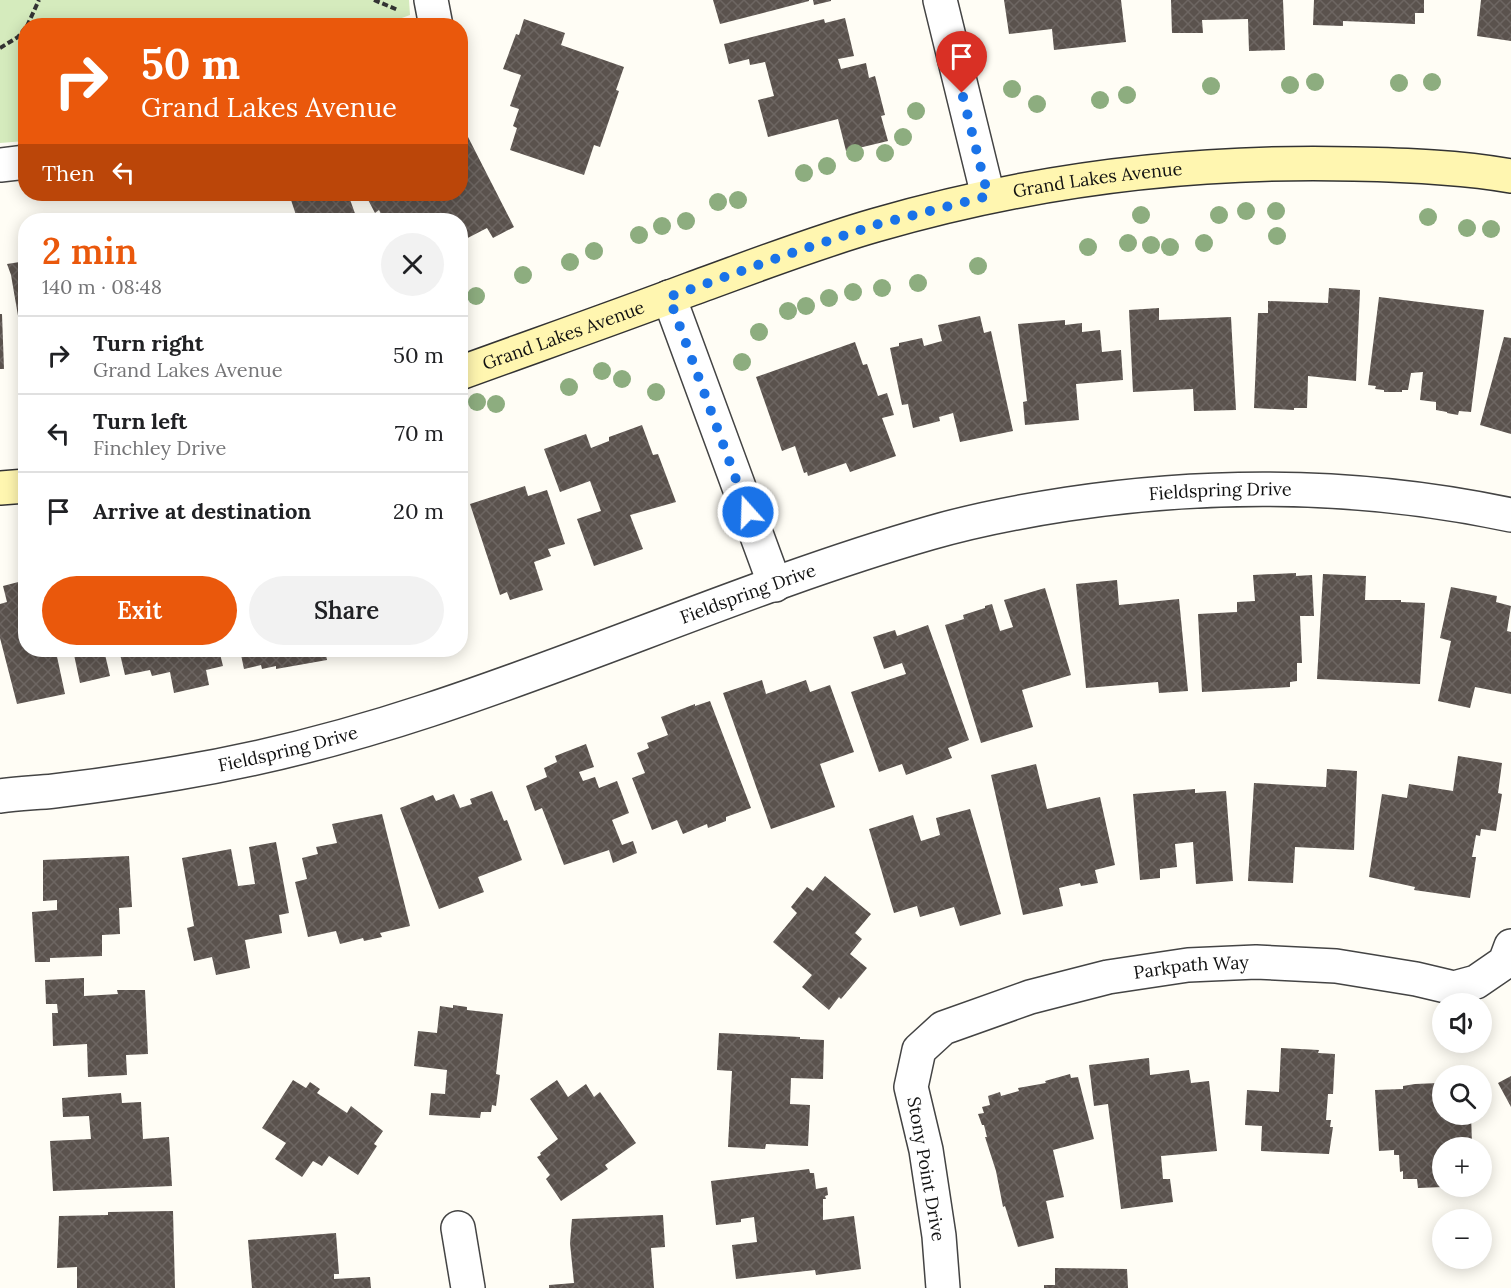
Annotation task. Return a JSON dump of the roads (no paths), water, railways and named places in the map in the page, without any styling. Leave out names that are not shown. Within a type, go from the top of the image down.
[{"type":"street","points":[[430,0],[434,18]]},
{"type":"street","points":[[940,0],[988,196]]},
{"type":"street","name":"Grand Lakes Avenue","points":[[468,370],[875,225],[988,196],[1057,183],[1163,169],[1296,162],[1394,165],[1511,176]]},
{"type":"street","points":[[0,165],[18,163]]},
{"type":"street","points":[[669,297],[775,585]]},
{"type":"street","points":[[0,488],[18,487]]},
{"type":"street","name":"Fieldspring Drive","points":[[0,796],[54,791],[180,773],[306,746],[429,710],[851,556],[934,531],[1019,512],[1127,495],[1213,489],[1300,489],[1387,495],[1473,507],[1511,515]]},
{"type":"street","name":"Parkpath Way","points":[[919,1050],[943,1028],[1030,997],[1108,977],[1188,965],[1256,962],[1336,966],[1416,978],[1454,988],[1476,982],[1505,962],[1511,946]]},
{"type":"street","name":"Stony Point Drive","points":[[919,1050],[911,1088],[926,1150],[939,1236],[943,1288]]},
{"type":"street","points":[[458,1228],[468,1288]]}]
